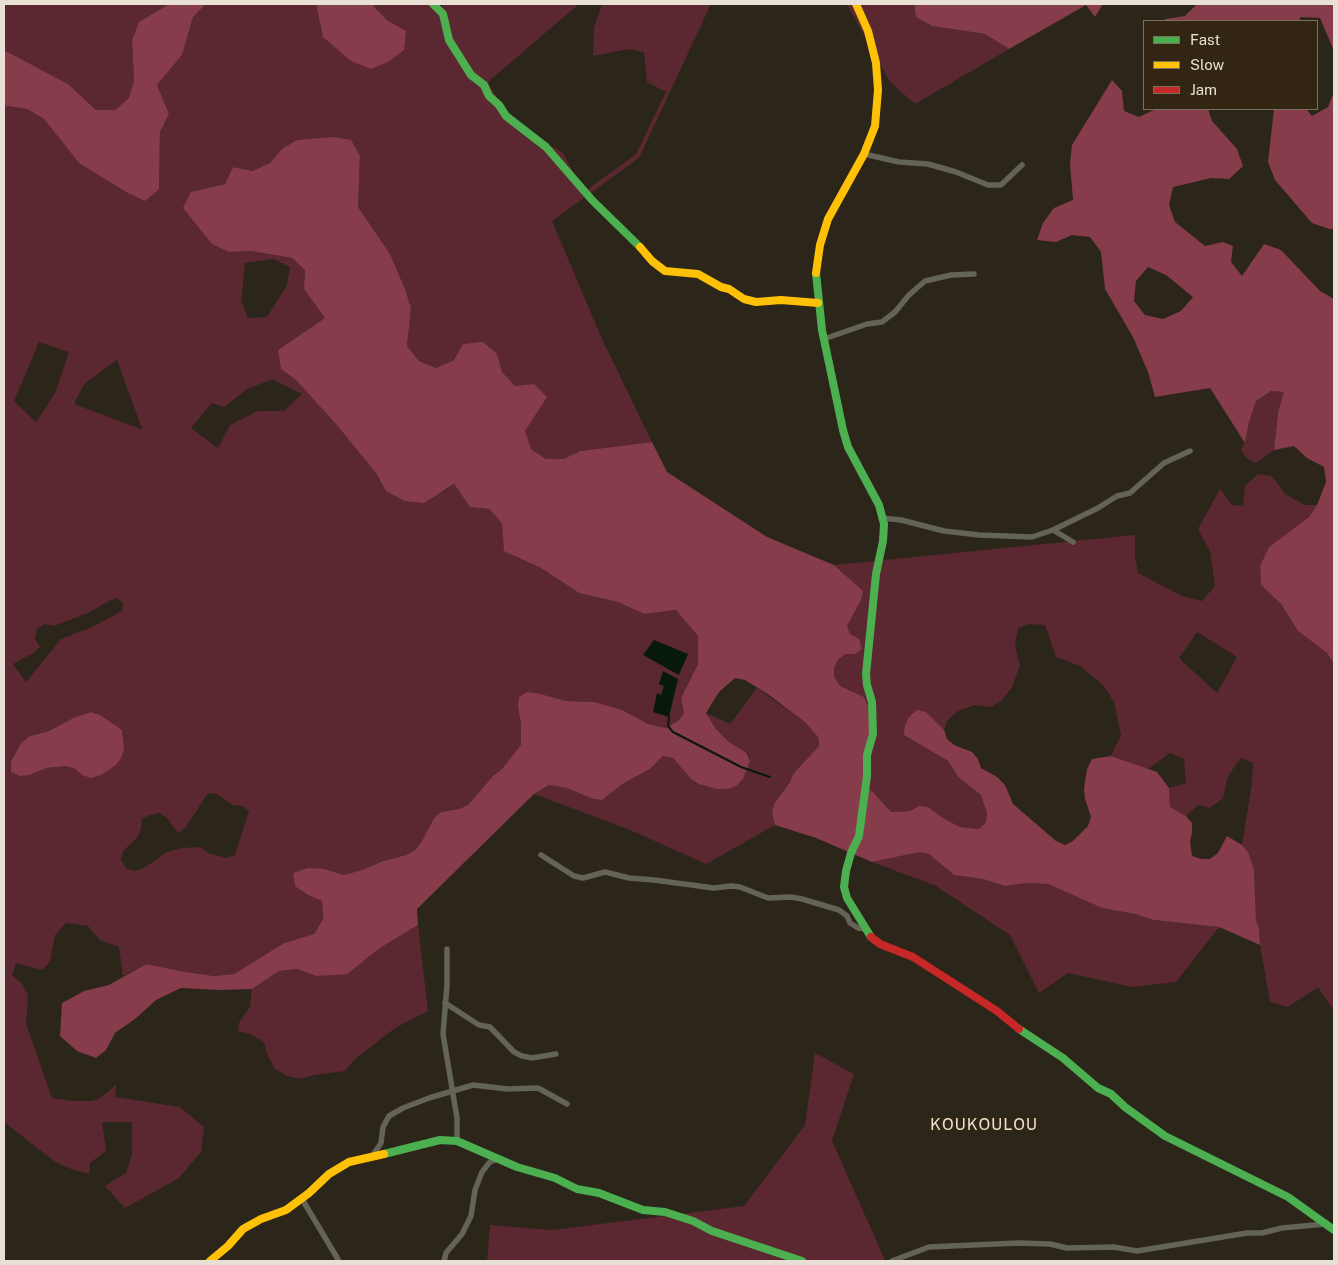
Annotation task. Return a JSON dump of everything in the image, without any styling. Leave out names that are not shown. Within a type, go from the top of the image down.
[{"type":"street","points":[[432,4],[443,14],[449,40],[460,59],[472,75],[484,85],[489,96],[499,105],[506,116],[546,147],[592,200],[631,237],[652,261],[665,271],[698,274],[721,287],[729,289],[744,299],[756,302],[781,300],[818,303]]},
{"type":"street","points":[[856,4],[868,31],[876,63],[878,90],[875,126],[864,154],[828,219],[816,270],[818,303],[824,339],[848,446],[879,505],[884,524],[883,541],[876,574],[866,674],[872,702],[873,734],[867,755],[867,776],[859,836],[851,853],[846,871],[844,887],[847,898],[871,937],[880,944],[913,957],[997,1011],[1017,1028],[1064,1058],[1098,1088],[1111,1094],[1125,1107],[1165,1136],[1288,1197],[1334,1230]]},
{"type":"street","points":[[864,154],[899,162],[928,164],[956,172],[988,185],[1001,185],[1022,165]]},
{"type":"street","points":[[824,339],[867,324],[882,322],[895,312],[909,295],[925,281],[951,275],[974,274]]},
{"type":"street","points":[[882,518],[901,520],[944,531],[979,535],[1032,537],[1053,530],[1118,496],[1130,493],[1164,463],[1190,451]]},
{"type":"street","points":[[1053,530],[1073,542]]},
{"type":"street","points":[[541,855],[574,876],[583,878],[605,872],[629,878],[714,888],[740,887],[768,898],[808,900],[839,910],[858,928],[866,929]]},
{"type":"street","points":[[448,949],[443,1034],[457,1118],[458,1141]]},
{"type":"street","points":[[445,1003],[479,1025],[490,1027],[514,1052],[522,1056],[532,1058],[556,1054]]},
{"type":"street","points":[[373,1155],[380,1143],[383,1128],[389,1116],[403,1108],[473,1085],[508,1089],[538,1088],[567,1104]]},
{"type":"street","points":[[210,1261],[244,1229],[261,1219],[286,1210],[302,1199],[329,1174],[349,1162],[440,1140],[458,1141],[517,1167],[555,1178],[577,1189],[599,1193],[644,1210],[665,1212],[693,1220],[712,1231],[802,1261]]},
{"type":"street","points":[[444,1261],[446,1253],[462,1234],[471,1216],[475,1190],[482,1172],[490,1162],[498,1159]]},
{"type":"street","points":[[302,1199],[339,1261]]},
{"type":"street","points":[[892,1261],[929,1247],[1018,1243],[1050,1244],[1067,1248],[1114,1247],[1137,1251],[1246,1233],[1262,1233],[1282,1228],[1325,1224]]},
{"type":"shaded area","points":[[4,4],[169,4],[139,22],[132,40],[134,80],[129,99],[115,110],[96,110],[68,84],[4,50]]},
{"type":"shaded area","points":[[169,4],[206,4],[193,17],[182,55],[157,85],[169,114],[160,132],[159,189],[145,201],[128,193],[79,163],[44,119],[27,109],[4,107],[4,50],[68,84],[96,110],[115,110],[129,98],[134,80],[132,40],[139,22]]},
{"type":"shaded area","points":[[206,4],[316,4],[323,37],[388,21],[373,4],[433,4],[437,13],[444,4],[579,4],[488,82],[508,119],[563,153],[584,192],[636,154],[666,92],[647,82],[644,52],[629,49],[593,56],[594,28],[602,4],[711,4],[639,158],[552,221],[602,339],[652,442],[580,451],[565,459],[546,459],[530,448],[525,431],[534,384],[515,387],[502,372],[497,354],[464,344],[454,360],[436,368],[419,361],[407,346],[411,308],[405,289],[390,254],[358,207],[360,156],[282,149],[270,163],[252,171],[233,167],[225,184],[191,192],[229,252],[251,251],[292,258],[305,270],[304,289],[325,318],[278,350],[281,368],[296,380],[335,423],[376,473],[386,491],[443,492],[454,484],[470,507],[489,509],[496,515],[502,524],[505,551],[541,568],[579,593],[618,602],[644,614],[676,610],[698,636],[698,664],[681,698],[684,714],[678,721],[666,728],[648,724],[594,702],[566,701],[527,692],[518,706],[522,745],[468,805],[459,809],[441,812],[434,818],[421,843],[414,851],[406,855],[344,875],[324,869],[308,895],[322,901],[323,919],[314,934],[284,943],[234,974],[214,976],[146,964],[123,976],[119,947],[100,940],[88,926],[66,923],[55,935],[50,962],[42,970],[16,963],[12,975],[22,984],[28,995],[26,1024],[52,1098],[92,1101],[100,1098],[116,1085],[115,1097],[180,1107],[204,1127],[201,1152],[179,1178],[125,1208],[105,1186],[126,1173],[132,1154],[132,1122],[102,1122],[106,1151],[90,1163],[89,1174],[71,1169],[54,1161],[4,1122],[4,107],[27,109],[44,119],[79,163],[159,189],[160,132],[169,114],[157,85],[182,55],[193,17]],"holes":[[[273,259],[290,267],[287,285],[267,317],[248,318],[241,301],[245,263]],[[39,342],[69,352],[55,393],[36,422],[14,401]],[[117,360],[142,429],[74,404],[84,384]],[[272,379],[302,394],[284,411],[258,411],[230,425],[218,448],[191,428],[212,403],[224,407],[246,390]],[[117,598],[123,603],[122,611],[90,628],[61,639],[26,682],[13,664],[40,647],[35,639],[37,629],[45,624],[54,626],[88,613]],[[664,671],[668,716],[658,693],[661,695],[664,685],[659,684]],[[91,712],[100,715],[82,775],[75,769],[66,766],[46,768],[30,736],[49,731],[73,718]],[[208,793],[217,794],[233,805],[242,806],[249,811],[235,855],[226,858],[208,853],[201,847],[182,848],[167,852],[144,868],[134,871],[126,868],[121,860],[123,851],[137,838],[141,829],[142,819],[150,815],[159,813],[167,818],[178,833],[186,827]]]},
{"type":"shaded area","points":[[316,4],[373,4],[388,21],[406,31],[404,50],[388,62],[371,69],[351,61],[323,37]]},
{"type":"shaded area","points":[[847,4],[914,4],[916,17],[932,26],[985,34],[1009,49],[915,104],[890,82]]},
{"type":"shaded area","points":[[914,4],[1103,4],[1095,17],[1086,5],[1009,49],[985,34],[932,26],[916,17]]},
{"type":"shaded area","points":[[1197,4],[1334,4],[1334,51],[1320,18],[1301,17],[1300,20],[1164,20],[1185,16]]},
{"type":"shaded area","points":[[1112,80],[1122,91],[1124,111],[1139,117],[1154,110],[1208,110],[1212,121],[1237,149],[1243,166],[1229,179],[1211,178],[1173,187],[1169,205],[1175,222],[1205,246],[1223,242],[1233,246],[1231,262],[1242,276],[1264,244],[1281,250],[1320,291],[1334,299],[1334,664],[1327,653],[1298,631],[1281,604],[1261,585],[1260,566],[1269,547],[1309,517],[1317,505],[1326,482],[1324,467],[1307,458],[1294,446],[1274,450],[1278,413],[1284,392],[1271,391],[1256,401],[1245,443],[1210,388],[1155,397],[1148,372],[1133,337],[1105,289],[1101,252],[1090,237],[1072,235],[1056,242],[1037,240],[1043,223],[1054,208],[1073,200],[1070,164],[1072,145]],"holes":[[[1148,267],[1166,275],[1193,297],[1181,311],[1163,319],[1145,315],[1134,301],[1136,281]]]},
{"type":"shaded area","points":[[1334,92],[1334,229],[1312,223],[1275,180],[1268,162],[1274,110],[1307,110],[1312,116],[1328,107]]},
{"type":"shaded area","points":[[333,137],[351,140],[360,156],[358,207],[390,254],[405,289],[411,308],[407,346],[419,361],[436,368],[454,360],[463,344],[483,342],[497,354],[502,372],[515,386],[534,384],[547,397],[525,431],[531,449],[546,459],[564,459],[580,451],[652,442],[667,472],[767,537],[834,565],[863,591],[861,600],[847,626],[850,634],[859,639],[862,649],[855,654],[845,654],[838,660],[834,668],[834,677],[840,686],[864,697],[871,717],[866,786],[891,812],[910,811],[919,806],[928,807],[960,827],[979,829],[986,822],[987,813],[981,795],[958,777],[948,761],[904,735],[905,725],[909,717],[917,710],[926,712],[944,730],[947,739],[954,745],[972,752],[978,759],[981,768],[997,777],[1005,785],[1013,804],[1056,841],[1065,845],[1073,841],[1088,826],[1091,817],[1084,789],[1087,769],[1092,759],[1111,756],[1157,772],[1169,788],[1170,807],[1186,816],[1192,823],[1190,842],[1192,856],[1210,859],[1218,853],[1227,836],[1242,845],[1248,852],[1254,870],[1256,920],[1259,929],[1260,945],[1219,927],[1154,920],[1135,914],[1102,908],[1048,884],[1027,883],[1005,886],[983,879],[954,875],[929,854],[920,852],[872,862],[816,838],[775,825],[772,813],[774,804],[790,782],[793,774],[819,746],[818,737],[806,723],[769,695],[745,680],[735,678],[719,692],[706,713],[716,729],[729,742],[746,752],[750,761],[743,779],[736,786],[727,789],[717,789],[699,784],[691,779],[673,758],[663,756],[650,769],[624,783],[602,800],[593,799],[567,788],[549,785],[534,794],[417,909],[418,925],[380,948],[347,974],[316,976],[297,969],[279,971],[252,989],[181,988],[156,1000],[135,1019],[115,1033],[106,1050],[96,1058],[77,1051],[60,1036],[62,1003],[84,991],[109,985],[146,964],[214,976],[234,974],[284,943],[314,934],[323,919],[322,901],[308,895],[295,886],[293,873],[308,868],[324,869],[344,875],[414,851],[421,843],[434,818],[441,812],[459,809],[468,805],[493,776],[501,770],[521,745],[519,697],[527,692],[566,701],[594,702],[622,710],[648,724],[666,728],[678,721],[684,714],[681,698],[698,664],[698,636],[676,610],[644,614],[618,602],[579,593],[541,568],[504,551],[502,524],[489,509],[470,507],[454,484],[424,503],[405,501],[386,491],[376,473],[335,423],[296,380],[281,369],[278,350],[325,318],[304,289],[305,270],[292,258],[251,251],[229,252],[212,244],[183,208],[191,192],[225,184],[233,167],[252,171],[270,163],[282,149],[297,140]]},
{"type":"shaded area","points":[[1271,391],[1285,392],[1278,413],[1274,450],[1256,463],[1247,459],[1241,450],[1245,443],[1256,401]]},
{"type":"shaded area","points":[[1258,474],[1272,476],[1285,494],[1305,505],[1317,505],[1309,517],[1269,547],[1260,566],[1261,585],[1281,604],[1298,631],[1327,653],[1334,664],[1334,1011],[1318,987],[1288,1007],[1270,1002],[1256,920],[1254,870],[1248,852],[1242,845],[1252,783],[1253,763],[1241,758],[1228,776],[1223,798],[1210,808],[1198,805],[1186,816],[1170,807],[1169,788],[1186,783],[1184,759],[1170,753],[1148,769],[1111,756],[1121,735],[1114,702],[1103,685],[1080,666],[1056,657],[1045,625],[1029,624],[1018,628],[1015,646],[1020,666],[1012,687],[1002,700],[991,707],[974,705],[958,711],[947,721],[944,730],[926,712],[904,735],[948,761],[958,777],[981,795],[987,813],[986,822],[979,829],[960,827],[928,807],[919,806],[910,811],[891,812],[866,786],[864,697],[839,686],[834,678],[834,668],[838,660],[845,654],[855,654],[847,626],[861,600],[863,591],[834,565],[1135,535],[1135,556],[1138,573],[1182,596],[1202,601],[1215,586],[1210,551],[1198,529],[1220,489],[1232,505],[1243,506],[1245,486]],"holes":[[[1197,632],[1237,657],[1217,693],[1179,658]]]},
{"type":"shaded area","points":[[654,640],[688,654],[679,675],[643,655]]},
{"type":"shaded area","points":[[663,671],[678,679],[669,717],[653,712],[657,693],[661,695],[664,686],[659,684]]},
{"type":"shaded area","points":[[757,688],[806,723],[818,737],[819,746],[793,774],[790,782],[774,804],[772,813],[775,825],[706,864],[630,830],[534,794],[549,785],[567,788],[593,799],[602,800],[624,783],[650,769],[663,756],[673,758],[691,779],[750,761],[747,752],[729,742],[716,729],[706,713],[730,724]]},
{"type":"shaded area","points":[[91,712],[100,715],[122,730],[124,749],[116,765],[101,775],[91,778],[66,766],[46,768],[29,775],[20,776],[11,772],[11,762],[21,743],[30,736],[49,731],[73,718]]},
{"type":"shaded area","points":[[920,852],[929,854],[954,875],[983,879],[1005,886],[1027,883],[1048,884],[1102,908],[1135,914],[1154,920],[1219,927],[1176,982],[1132,987],[1068,973],[1039,993],[1010,935],[936,886],[872,862]]},
{"type":"shaded area","points":[[418,925],[428,1011],[395,1028],[355,1059],[345,1071],[314,1075],[301,1079],[287,1076],[275,1069],[267,1054],[264,1042],[250,1034],[238,1031],[239,1023],[250,1007],[252,989],[279,971],[297,969],[316,976],[367,959],[380,948]]},
{"type":"shaded area","points":[[815,1053],[854,1074],[832,1141],[884,1261],[487,1261],[490,1225],[552,1230],[744,1206],[805,1125]]},
{"type":"waterway","points":[[669,717],[668,726],[673,732],[741,767],[770,777]]},
{"type":"traffic: fast","points":[[433,4],[443,14],[449,40],[471,75],[484,85],[489,96],[499,105],[506,116],[546,147],[592,200],[640,247]]},
{"type":"traffic: fast","points":[[816,273],[822,330],[843,430],[848,447],[879,505],[884,524],[883,541],[876,574],[866,674],[872,702],[873,734],[867,755],[867,776],[859,836],[851,853],[844,887],[847,898],[871,937]]},
{"type":"traffic: fast","points":[[1019,1029],[1063,1058],[1098,1088],[1111,1094],[1125,1107],[1165,1136],[1288,1197],[1334,1230]]},
{"type":"traffic: fast","points":[[384,1154],[440,1140],[457,1141],[517,1167],[555,1178],[577,1189],[599,1193],[643,1210],[665,1212],[693,1221],[712,1231],[802,1261]]},
{"type":"traffic: slow","points":[[816,273],[820,245],[828,219],[864,154],[875,126],[878,90],[876,63],[868,31],[856,4]]},
{"type":"traffic: slow","points":[[640,247],[652,261],[665,271],[698,274],[721,287],[729,289],[744,299],[756,302],[781,300],[818,303]]},
{"type":"traffic: slow","points":[[210,1261],[228,1246],[243,1229],[261,1219],[286,1210],[309,1193],[329,1174],[349,1162],[384,1154]]},
{"type":"traffic: jam","points":[[871,937],[880,944],[913,957],[997,1011],[1019,1029]]},
{"type":"district","name":"KOUKOULOU","points":[[984,1125]]}]
